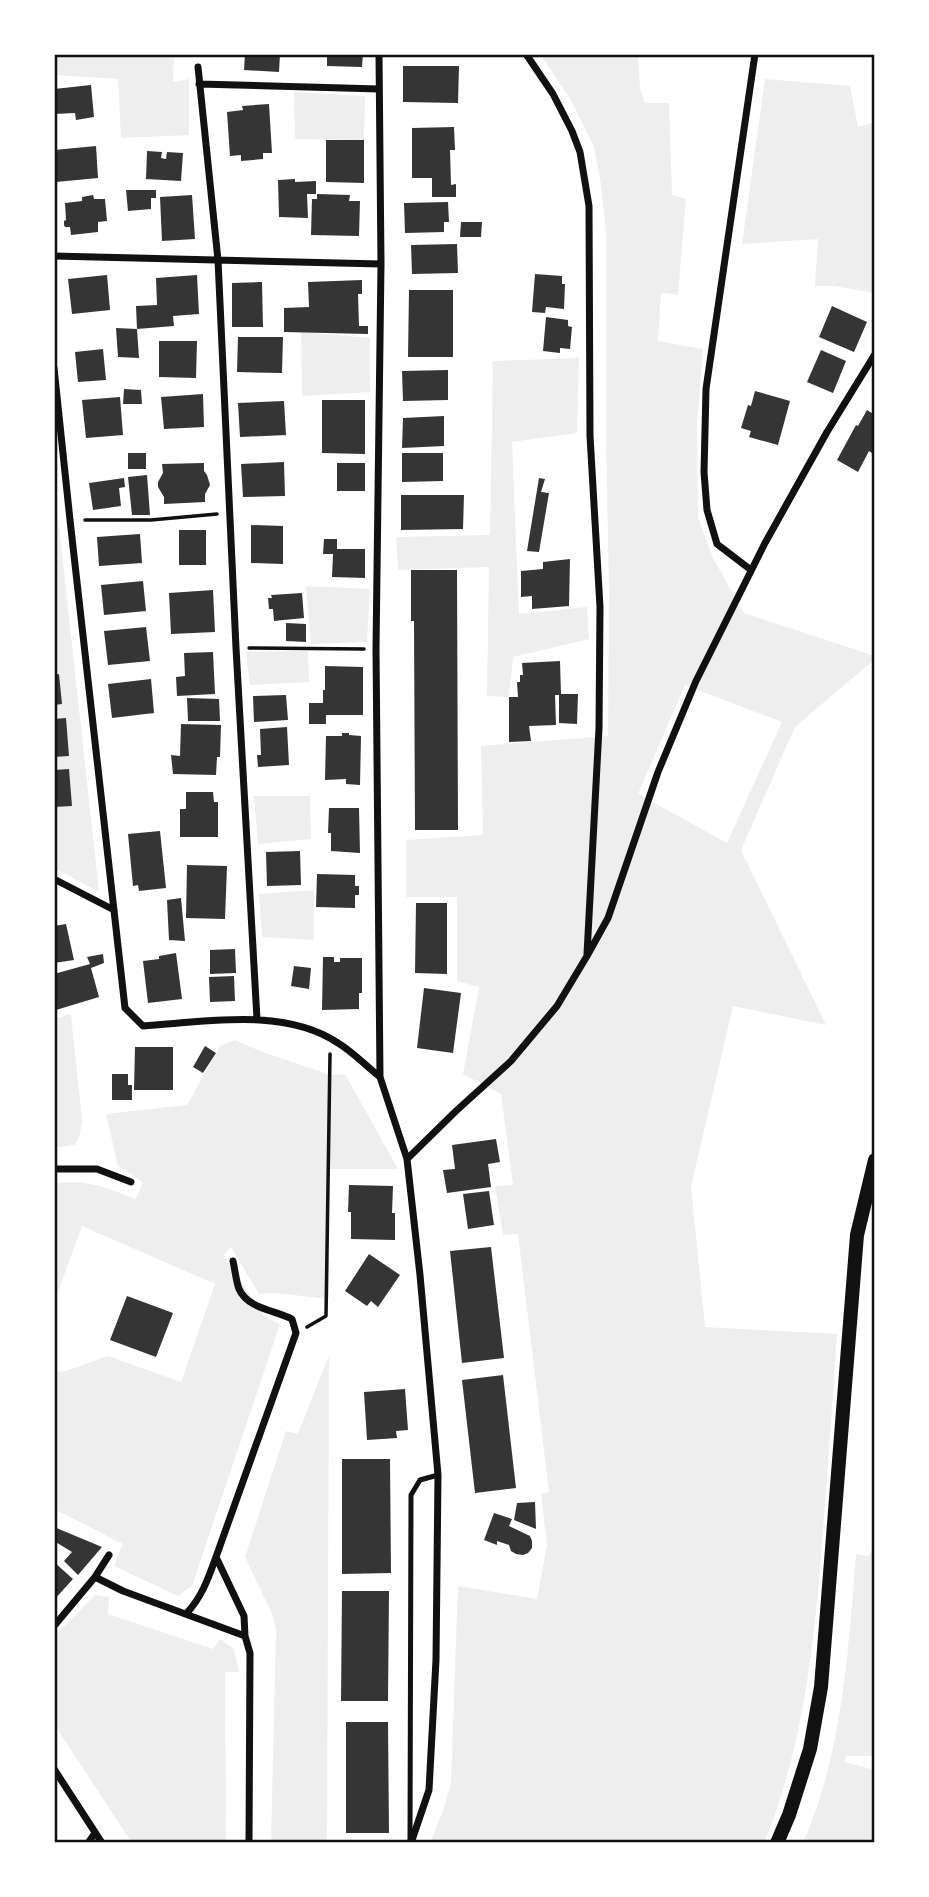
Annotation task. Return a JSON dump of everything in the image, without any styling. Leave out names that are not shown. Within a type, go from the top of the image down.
[{"type":"main road","points":[[777,1843],[810,1749],[821,1686],[857,1235],[875,1160]]},
{"type":"street","points":[[379,54],[381,264],[376,649],[380,1077],[407,1158],[438,1475],[436,1660],[429,1790],[411,1843]]},
{"type":"street","points":[[526,54],[553,94],[572,131],[580,152],[590,206],[590,436],[600,607],[599,728],[587,956]]},
{"type":"street","points":[[751,570],[717,544],[707,510],[704,471],[706,389],[755,54]]},
{"type":"street","points":[[198,67],[218,260],[257,1019]]},
{"type":"street","points":[[199,84],[379,89]]},
{"type":"street","points":[[54,256],[381,264]]},
{"type":"street","points":[[407,1158],[511,1061],[557,1006],[587,956],[608,918],[658,772],[696,681],[751,570],[827,432],[875,354]]},
{"type":"street","points":[[54,368],[125,1008],[143,1026],[257,1019],[309,1028],[338,1042],[380,1077]]},
{"type":"street","points":[[54,879],[114,911]]},
{"type":"street","points":[[54,1169],[97,1169],[131,1182]]},
{"type":"street","points":[[186,1614],[204,1590],[296,1334],[292,1319],[253,1305],[245,1298],[240,1290],[233,1261]]},
{"type":"street","points":[[54,1626],[95,1577],[109,1555]]},
{"type":"street","points":[[216,1557],[244,1616],[245,1636],[250,1653],[249,1843]]},
{"type":"street","points":[[95,1577],[123,1591],[245,1636]]},
{"type":"street","points":[[54,1769],[102,1843]]},
{"type":"street","points":[[88,1843],[96,1833]]},
{"type":"lane","points":[[411,1843],[411,1495],[420,1480],[438,1475]]},
{"type":"path","points":[[70,520],[150,520],[230,513]]},
{"type":"path","points":[[236,648],[376,649]]},
{"type":"path","points":[[326,1316],[330,1038]]},
{"type":"shaded area","points":[[54,54],[174,54],[173,82],[189,79],[189,135],[121,138],[118,79],[54,75]]},
{"type":"shaded area","points":[[540,54],[638,54],[640,89],[645,103],[669,103],[672,195],[686,199],[678,295],[661,293],[658,341],[703,349],[697,422],[698,517],[713,558],[744,613],[875,656],[875,659],[795,727],[741,850],[826,1025],[733,1006],[691,1187],[705,1327],[837,1334],[812,1650],[799,1728],[778,1805],[764,1843],[430,1843],[451,1783],[458,1586],[537,1599],[547,1545],[541,1494],[549,1492],[518,1234],[503,1235],[495,1186],[513,1185],[501,1094],[463,1074],[479,987],[457,981],[457,897],[406,897],[406,840],[483,835],[481,746],[608,736],[606,234],[594,147],[571,100]],"holes":[[[685,685],[782,722],[727,843],[638,794]]]},
{"type":"shaded area","points":[[765,79],[850,86],[858,127],[875,122],[875,293],[834,286],[815,286],[818,239],[742,244]]},
{"type":"shaded area","points":[[294,92],[365,96],[364,140],[295,139]]},
{"type":"shaded area","points":[[301,332],[370,338],[370,392],[302,396]]},
{"type":"shaded area","points":[[579,358],[577,433],[512,442],[519,614],[587,607],[589,639],[513,657],[509,697],[487,696],[489,567],[398,570],[396,537],[490,535],[493,361]]},
{"type":"shaded area","points":[[54,480],[99,892],[54,868]]},
{"type":"shaded area","points":[[306,586],[370,589],[367,642],[311,644]]},
{"type":"shaded area","points":[[308,651],[309,682],[250,685],[246,652]]},
{"type":"shaded area","points":[[254,796],[310,796],[311,839],[258,844]]},
{"type":"shaded area","points":[[314,890],[314,940],[262,937],[259,894]]},
{"type":"shaded area","points":[[71,1014],[82,1120],[80,1135],[75,1145],[54,1148],[54,1019]]},
{"type":"shaded area","points":[[235,1040],[330,1075],[345,1074],[398,1169],[329,1169],[329,1299],[275,1293],[259,1294],[231,1247],[224,1255],[264,1316],[280,1324],[192,1586],[178,1596],[114,1566],[123,1544],[58,1511],[54,1515],[54,1371],[63,1372],[108,1356],[181,1382],[215,1284],[82,1226],[54,1303],[54,1184],[86,1183],[136,1199],[143,1182],[118,1166],[106,1114],[187,1105],[220,1046]]},
{"type":"shaded area","points":[[329,1355],[327,1839],[311,1843],[271,1843],[276,1630],[273,1616],[245,1557],[286,1431],[298,1434]]},
{"type":"shaded area","points":[[875,1542],[875,1756],[846,1756],[844,1762],[875,1770],[875,1843],[803,1843],[827,1773],[842,1701],[856,1554],[869,1556]]},
{"type":"shaded area","points":[[95,1595],[109,1597],[108,1614],[213,1649],[220,1639],[234,1649],[239,1672],[225,1672],[226,1843],[132,1843],[54,1724],[54,1637]]},
{"type":"building","points":[[245,54],[280,54],[279,72],[244,70]]},
{"type":"building","points":[[327,54],[363,54],[362,67],[327,66]]},
{"type":"building","points":[[403,66],[459,66],[458,103],[403,102]]},
{"type":"building","points":[[91,85],[94,117],[76,120],[75,113],[54,114],[54,89]]},
{"type":"building","points":[[269,104],[272,153],[263,153],[263,159],[241,161],[241,155],[230,156],[227,112],[243,110],[242,106]]},
{"type":"building","points":[[454,127],[455,150],[450,150],[451,185],[456,184],[456,197],[432,197],[432,178],[412,178],[412,128]]},
{"type":"building","points":[[326,140],[364,140],[364,183],[326,182]]},
{"type":"building","points":[[96,146],[98,178],[56,182],[54,150]]},
{"type":"building","points":[[147,151],[162,152],[161,158],[166,159],[167,152],[183,153],[181,181],[146,179]]},
{"type":"building","points":[[295,179],[295,182],[316,181],[316,194],[307,194],[308,218],[279,217],[278,180]]},
{"type":"building","points":[[126,190],[156,190],[156,198],[151,198],[151,209],[128,211]]},
{"type":"building","points":[[317,194],[350,195],[349,201],[360,201],[359,236],[311,235],[312,199],[317,199]]},
{"type":"building","points":[[93,195],[94,199],[105,199],[107,221],[98,222],[98,232],[71,235],[70,227],[64,225],[65,203],[82,201],[82,197]]},
{"type":"building","points":[[192,195],[195,239],[162,241],[160,197]]},
{"type":"building","points":[[448,202],[449,222],[444,222],[444,232],[405,233],[404,203]]},
{"type":"building","points":[[461,222],[482,222],[481,237],[460,237]]},
{"type":"building","points":[[457,244],[458,273],[412,274],[411,245]]},
{"type":"building","points":[[535,274],[562,276],[562,284],[565,284],[564,309],[546,307],[545,313],[532,312]]},
{"type":"building","points":[[107,275],[110,310],[72,314],[68,279]]},
{"type":"building","points":[[197,275],[199,314],[173,316],[174,326],[137,329],[136,306],[157,305],[156,278]]},
{"type":"building","points":[[362,280],[362,294],[358,294],[359,326],[368,326],[368,334],[284,332],[284,308],[309,307],[308,282]]},
{"type":"building","points":[[262,282],[263,327],[232,327],[232,283]]},
{"type":"building","points":[[409,290],[453,290],[453,357],[408,357]]},
{"type":"building","points":[[832,306],[867,322],[854,352],[819,337]]},
{"type":"building","points":[[546,317],[568,320],[568,326],[572,327],[570,349],[560,348],[560,353],[543,351]]},
{"type":"building","points":[[116,328],[137,329],[139,358],[118,357]]},
{"type":"building","points":[[238,337],[283,337],[282,373],[237,372]]},
{"type":"building","points":[[159,341],[197,341],[196,378],[159,377]]},
{"type":"building","points":[[103,349],[106,380],[78,382],[75,352]]},
{"type":"building","points":[[821,350],[846,361],[833,393],[807,382]]},
{"type":"building","points":[[448,370],[448,400],[403,401],[402,371]]},
{"type":"building","points":[[124,389],[141,390],[142,404],[123,404]]},
{"type":"building","points":[[755,391],[790,401],[778,445],[749,437],[751,431],[741,428]]},
{"type":"building","points":[[203,394],[204,427],[164,429],[161,397]]},
{"type":"building","points":[[120,397],[123,435],[86,438],[82,400]]},
{"type":"building","points":[[322,400],[365,400],[365,454],[322,453]]},
{"type":"building","points":[[284,401],[286,435],[240,437],[238,403]]},
{"type":"building","points":[[867,410],[875,415],[875,455],[869,451],[858,472],[837,460]]},
{"type":"building","points":[[444,416],[444,446],[402,448],[403,418]]},
{"type":"building","points":[[128,453],[146,453],[146,469],[128,469]]},
{"type":"building","points":[[402,453],[443,453],[443,481],[402,482]]},
{"type":"building","points":[[284,462],[285,496],[243,497],[241,464]]},
{"type":"building","points":[[204,463],[204,471],[210,485],[205,494],[205,502],[164,504],[164,497],[158,487],[163,473],[162,464]]},
{"type":"building","points":[[337,463],[365,463],[365,491],[337,491]]},
{"type":"building","points":[[147,475],[150,515],[132,515],[128,477]]},
{"type":"building","points":[[124,478],[125,487],[119,488],[121,506],[93,510],[89,483]]},
{"type":"building","points":[[539,478],[545,479],[541,492],[549,493],[539,552],[527,551]]},
{"type":"building","points":[[401,495],[464,495],[463,529],[401,530]]},
{"type":"building","points":[[251,525],[283,526],[283,564],[251,563]]},
{"type":"building","points":[[179,530],[206,530],[206,565],[179,565]]},
{"type":"building","points":[[140,534],[142,563],[99,566],[97,537]]},
{"type":"building","points":[[324,539],[337,539],[337,549],[365,549],[365,578],[332,577],[333,554],[323,554]]},
{"type":"building","points":[[570,559],[569,606],[532,609],[532,596],[521,597],[521,571],[543,569],[543,562]]},
{"type":"building","points":[[411,570],[457,570],[458,830],[415,830],[414,621],[411,621]]},
{"type":"building","points":[[143,581],[146,611],[104,615],[101,585]]},
{"type":"building","points":[[213,590],[215,632],[171,634],[169,593]]},
{"type":"building","points":[[302,593],[304,618],[274,621],[273,609],[269,609],[268,598],[272,598],[271,595]]},
{"type":"building","points":[[286,623],[306,624],[306,642],[286,641]]},
{"type":"building","points":[[146,627],[150,661],[108,665],[104,631]]},
{"type":"building","points":[[213,652],[215,694],[177,696],[176,677],[185,676],[184,653]]},
{"type":"building","points":[[560,661],[561,694],[578,694],[577,724],[559,723],[559,695],[555,695],[556,725],[529,726],[531,741],[509,742],[509,697],[518,697],[517,682],[520,682],[520,675],[523,675],[522,663]]},
{"type":"building","points":[[325,666],[363,667],[363,715],[326,715],[326,724],[309,724],[309,703],[323,703]]},
{"type":"building","points":[[59,674],[62,704],[54,705],[54,675]]},
{"type":"building","points":[[151,679],[154,713],[112,718],[108,684]]},
{"type":"building","points":[[286,695],[288,720],[254,722],[253,696]]},
{"type":"building","points":[[187,698],[219,699],[220,721],[188,721]]},
{"type":"building","points":[[66,718],[69,756],[54,757],[54,719]]},
{"type":"building","points":[[181,724],[221,725],[220,757],[217,757],[216,775],[173,774],[171,755],[180,756]]},
{"type":"building","points":[[287,727],[289,765],[258,767],[257,755],[261,755],[260,729]]},
{"type":"building","points":[[342,733],[361,736],[360,785],[346,784],[346,779],[325,780],[326,736],[342,736]]},
{"type":"building","points":[[69,769],[72,806],[54,807],[54,770]]},
{"type":"building","points":[[186,792],[213,792],[214,802],[218,802],[218,837],[180,837],[180,809],[186,809]]},
{"type":"building","points":[[329,808],[359,808],[360,853],[331,851],[331,833],[328,833]]},
{"type":"building","points":[[160,831],[166,888],[139,891],[138,885],[133,886],[128,834]]},
{"type":"building","points":[[300,851],[301,885],[267,886],[266,852]]},
{"type":"building","points":[[187,865],[227,866],[225,919],[186,918]]},
{"type":"building","points":[[317,874],[355,875],[355,886],[359,886],[359,895],[355,895],[355,908],[316,907]]},
{"type":"building","points":[[181,898],[185,941],[169,940],[167,900]]},
{"type":"building","points":[[416,903],[447,903],[447,974],[415,973]]},
{"type":"building","points":[[66,924],[74,960],[54,963],[54,926]]},
{"type":"building","points":[[235,949],[236,973],[210,974],[210,950]]},
{"type":"building","points":[[176,953],[182,999],[148,1003],[143,961]]},
{"type":"building","points":[[103,954],[104,963],[91,968],[99,997],[56,1010],[54,974],[90,964],[87,957]]},
{"type":"building","points":[[323,957],[334,957],[334,962],[340,962],[340,958],[362,958],[359,1009],[322,1010]]},
{"type":"building","points":[[294,966],[311,968],[309,989],[291,986]]},
{"type":"building","points":[[234,976],[235,1001],[210,1002],[209,977]]},
{"type":"building","points":[[424,988],[461,993],[453,1053],[417,1048]]},
{"type":"building","points":[[205,1046],[216,1053],[203,1073],[193,1067]]},
{"type":"building","points":[[135,1047],[173,1047],[173,1090],[134,1090]]},
{"type":"building","points":[[112,1074],[128,1074],[128,1085],[132,1085],[132,1100],[112,1100]]},
{"type":"building","points":[[496,1139],[500,1162],[488,1164],[491,1187],[447,1193],[443,1170],[455,1169],[452,1145]]},
{"type":"building","points":[[349,1185],[393,1186],[395,1240],[351,1239]]},
{"type":"building","points":[[489,1191],[494,1225],[468,1229],[463,1194]]},
{"type":"building","points":[[491,1247],[504,1358],[462,1363],[450,1251]]},
{"type":"building","points":[[369,1254],[400,1275],[378,1307],[371,1301],[367,1306],[345,1291]]},
{"type":"building","points":[[127,1296],[173,1313],[156,1357],[110,1340]]},
{"type":"building","points":[[503,1375],[516,1488],[475,1493],[462,1380]]},
{"type":"building","points":[[405,1389],[408,1430],[396,1431],[397,1438],[367,1440],[364,1392]]},
{"type":"building","points":[[342,1459],[390,1459],[391,1573],[342,1574]]},
{"type":"building","points":[[535,1502],[536,1529],[514,1520],[517,1503]]},
{"type":"building","points":[[494,1513],[512,1519],[509,1526],[530,1536],[532,1548],[528,1553],[516,1554],[511,1551],[509,1545],[497,1541],[497,1545],[484,1540]]},
{"type":"building","points":[[54,1527],[102,1547],[78,1575],[64,1561],[72,1552],[54,1541]]},
{"type":"building","points":[[54,1562],[73,1579],[54,1600]]},
{"type":"building","points":[[342,1591],[389,1591],[388,1701],[341,1701]]},
{"type":"building","points":[[346,1722],[388,1722],[389,1833],[346,1833]]}]
